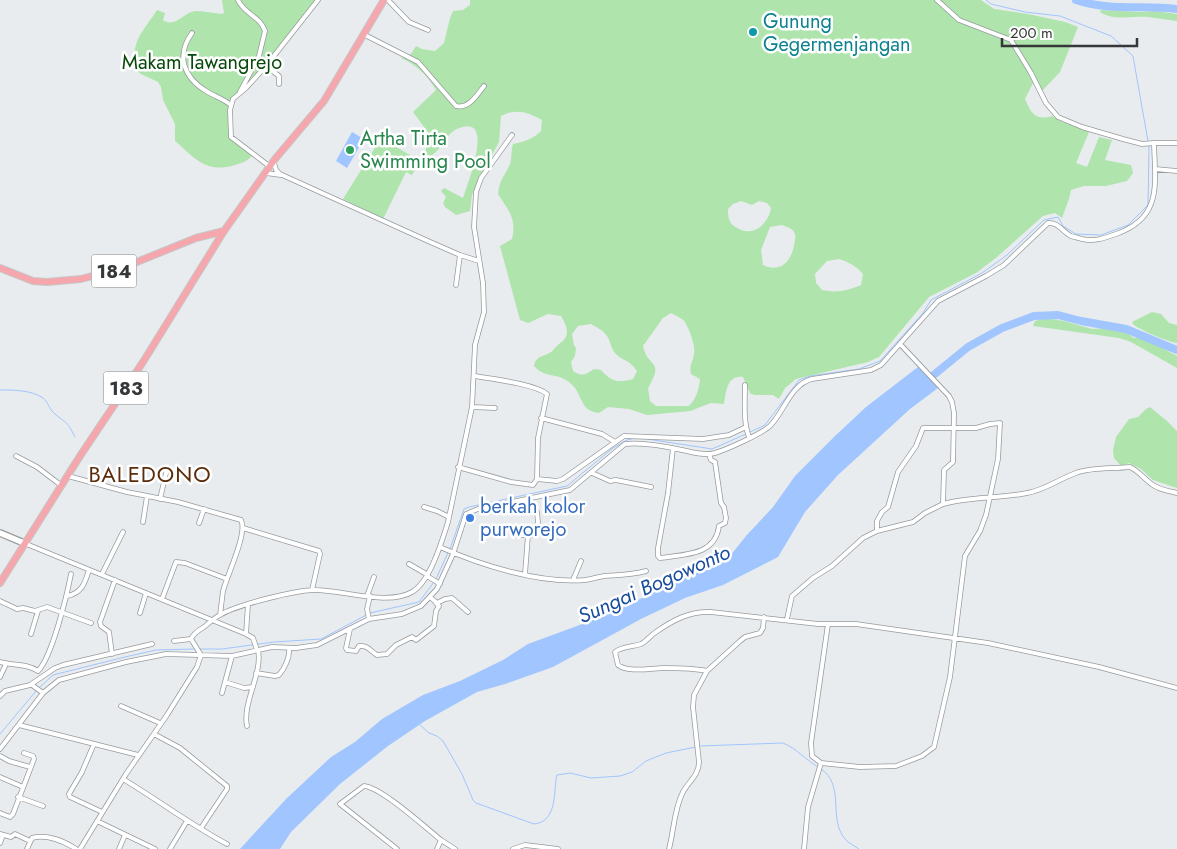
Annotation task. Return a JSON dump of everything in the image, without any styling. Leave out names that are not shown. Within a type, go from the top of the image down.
[{"type":"main road","points":[[224,231],[275,159],[324,101],[363,34],[386,0]]},
{"type":"main road","name":"184","points":[[0,268],[23,278],[39,282],[81,279],[122,268],[204,234],[224,231]]},
{"type":"main road","name":"183","points":[[24,543],[143,362],[224,231]]},
{"type":"main road","points":[[0,533],[24,543],[0,583]]},
{"type":"street","points":[[238,0],[242,9],[257,19],[265,31],[259,56],[239,94]]},
{"type":"street","points":[[270,166],[231,137],[231,105],[233,99],[266,66],[318,0]]},
{"type":"street","points":[[386,0],[409,22],[428,30]]},
{"type":"street","points":[[937,0],[958,20],[1011,40],[1046,103],[1058,117],[1090,129],[1142,144],[1177,143]]},
{"type":"street","points":[[192,33],[187,40],[184,50],[183,62],[187,73],[206,91],[231,105]]},
{"type":"street","points":[[363,34],[418,62],[448,95],[452,104],[456,106],[462,107],[466,105],[476,97],[484,86]]},
{"type":"street","points":[[266,66],[279,76],[279,84]]},
{"type":"street","points":[[191,639],[191,637],[220,614],[248,604],[312,590],[389,597],[407,594],[417,589],[429,577],[449,515],[472,407],[475,345],[484,312],[483,283],[474,227],[476,192],[482,178],[512,135]]},
{"type":"street","points":[[0,749],[19,725],[40,691],[59,680],[143,658],[166,654],[232,656],[272,647],[289,648],[317,645],[369,618],[412,611],[431,598],[452,553],[464,519],[469,512],[570,490],[625,444],[672,448],[700,454],[714,454],[770,426],[789,397],[806,381],[812,378],[872,370],[884,362],[938,301],[1004,265],[1048,223],[1056,224],[1072,236],[1088,240],[1100,239],[1134,226],[1144,216],[1154,199],[1155,169],[1152,144]]},
{"type":"street","points":[[275,159],[275,169],[284,176],[460,255],[479,261]]},
{"type":"street","points":[[1155,169],[1177,171]]},
{"type":"street","points":[[266,173],[284,176]]},
{"type":"street","points":[[456,284],[460,255]]},
{"type":"street","points":[[900,344],[949,396],[954,407],[953,463],[944,470],[944,504]]},
{"type":"street","points":[[458,467],[512,482],[533,485],[536,480],[538,438],[541,418],[548,396],[544,391],[529,386],[474,376]]},
{"type":"street","points":[[745,385],[746,429],[749,437]]},
{"type":"street","points":[[472,407],[495,408]]},
{"type":"street","points":[[541,418],[602,434],[615,442]]},
{"type":"street","points":[[828,624],[810,748],[812,756],[820,765],[896,766],[929,752],[936,742],[946,698],[966,556],[983,523],[998,459],[1000,423],[976,428],[924,428],[921,430],[916,446],[898,472],[888,507],[877,521],[877,532]]},
{"type":"street","points":[[536,480],[557,481],[563,479],[620,437],[711,438],[729,435],[746,429]]},
{"type":"street","points":[[672,448],[668,492],[658,548],[658,556],[660,558],[706,549],[718,535],[720,526],[725,523],[724,506],[720,503],[717,470],[715,462],[709,457],[709,454]]},
{"type":"street","points":[[16,456],[37,467],[62,486]]},
{"type":"street","points":[[787,619],[792,596],[813,578],[832,566],[863,538],[913,522],[925,513],[944,504],[963,499],[1029,493],[1084,471],[1130,467],[1160,489],[1177,493]]},
{"type":"street","points":[[160,499],[167,469]]},
{"type":"street","points":[[592,473],[610,481],[616,480],[651,487]]},
{"type":"street","points":[[68,476],[239,519],[242,522],[243,528],[237,553],[223,593],[220,614]]},
{"type":"street","points":[[143,522],[147,496]]},
{"type":"street","points":[[424,507],[437,510],[447,516],[449,515]]},
{"type":"street","points":[[199,523],[204,509]]},
{"type":"street","points":[[514,535],[536,535],[537,512]]},
{"type":"street","points":[[243,528],[319,551],[320,554],[312,590]]},
{"type":"street","points":[[102,574],[123,532]]},
{"type":"street","points":[[525,574],[528,536]]},
{"type":"street","points":[[24,543],[253,638],[259,658],[245,716],[247,726]]},
{"type":"street","points":[[440,547],[487,566],[550,579],[586,580],[602,576],[632,575],[646,572]]},
{"type":"street","points":[[573,580],[581,561]]},
{"type":"street","points":[[162,599],[176,562],[185,563],[227,579]]},
{"type":"street","points":[[409,564],[439,583]]},
{"type":"street","points":[[67,596],[76,594],[81,590],[89,570]]},
{"type":"street","points":[[38,671],[45,663],[67,596],[71,574]]},
{"type":"street","points":[[369,618],[367,609],[374,577]]},
{"type":"street","points":[[112,654],[109,632],[101,626],[100,622],[115,580]]},
{"type":"street","points":[[140,613],[146,593]]},
{"type":"street","points":[[431,598],[444,611]]},
{"type":"street","points":[[350,629],[346,649],[356,651],[359,646],[363,646],[369,648],[377,655],[384,655],[398,644],[412,637],[416,640],[434,626],[438,604],[445,598],[452,598],[468,612]]},
{"type":"street","points":[[0,601],[17,609],[23,608],[38,611],[46,607],[91,623]]},
{"type":"street","points":[[246,634],[248,604]]},
{"type":"street","points":[[31,634],[38,611]]},
{"type":"street","points":[[707,671],[682,668],[639,670],[624,668],[618,666],[615,652],[621,648],[642,643],[666,625],[692,613],[711,612],[828,624],[856,624],[988,643],[1177,688]]},
{"type":"street","points":[[669,849],[680,799],[684,790],[699,770],[693,707],[694,695],[707,671],[743,638],[760,633],[763,628],[764,617]]},
{"type":"street","points":[[174,640],[191,639]]},
{"type":"street","points":[[80,849],[123,779],[197,667],[200,654],[191,639]]},
{"type":"street","points":[[0,696],[5,691],[32,684],[63,665],[152,644]]},
{"type":"street","points":[[256,673],[279,675],[285,666],[289,648]]},
{"type":"street","points":[[222,693],[232,656]]},
{"type":"street","points":[[0,662],[33,667],[44,675]]},
{"type":"street","points":[[0,677],[6,664]]},
{"type":"street","points":[[226,682],[244,688],[253,687]]},
{"type":"street","points":[[32,684],[40,691]]},
{"type":"street","points":[[121,706],[160,724]]},
{"type":"street","points":[[19,725],[138,756]]},
{"type":"street","points":[[154,734],[180,748],[227,786],[227,790],[201,828]]},
{"type":"street","points":[[94,744],[82,772],[69,794],[102,812]]},
{"type":"street","points":[[0,813],[12,816],[34,758],[24,753]]},
{"type":"street","points":[[0,756],[9,761],[30,767]]},
{"type":"street","points":[[804,849],[808,807],[820,765]]},
{"type":"street","points":[[0,777],[23,787]]},
{"type":"street","points":[[123,779],[160,801],[187,821],[227,844]]},
{"type":"street","points":[[397,849],[340,804],[364,786],[370,787],[396,804],[455,849]]},
{"type":"street","points":[[18,797],[43,806]]},
{"type":"street","points":[[97,821],[149,848],[155,849]]},
{"type":"street","points":[[170,849],[187,821]]},
{"type":"street","points":[[0,843],[1,835],[11,837],[15,834],[30,841]]},
{"type":"street","points":[[119,849],[125,835]]},
{"type":"street","points":[[27,849],[34,837],[45,836],[54,838],[76,849]]},
{"type":"street","points":[[437,849],[441,840]]},
{"type":"street","points":[[513,849],[525,845],[558,849]]},
{"type":"green space","name":"Makam Tawangrejo","points":[[222,0],[316,0],[259,72],[238,93],[231,106],[231,139],[252,156],[240,164],[216,167],[202,163],[175,141],[175,124],[163,100],[161,87],[158,82],[135,69],[134,59],[139,37],[157,10],[165,13],[163,20],[172,22],[192,12],[224,13]]},
{"type":"green space","points":[[470,0],[981,0],[994,9],[1028,14],[1065,22],[1078,27],[1060,72],[1042,91],[1039,83],[1033,83],[1025,99],[1034,115],[1038,117],[1052,116],[1062,122],[1089,132],[1076,163],[1087,167],[1099,137],[1112,140],[1105,160],[1131,165],[1133,173],[1127,181],[1106,186],[1084,186],[1071,190],[1062,218],[1055,213],[1043,216],[976,273],[929,297],[879,357],[868,362],[796,379],[785,388],[779,399],[773,395],[754,395],[750,393],[743,377],[738,377],[728,385],[724,404],[711,403],[690,411],[647,415],[629,409],[608,407],[599,413],[592,412],[584,405],[574,386],[569,382],[560,377],[543,373],[534,366],[538,358],[552,351],[563,341],[567,335],[566,328],[561,316],[548,314],[528,323],[520,320],[500,246],[512,239],[513,232],[511,215],[498,194],[501,181],[510,164],[513,144],[528,140],[538,134],[541,131],[542,120],[522,112],[511,112],[501,116],[499,142],[472,195],[470,211],[456,215],[445,207],[443,203],[446,197],[441,191],[444,188],[463,198],[477,152],[478,139],[475,130],[469,126],[453,131],[434,154],[426,155],[426,144],[430,135],[413,112],[436,90],[422,71],[401,58],[411,54],[416,46],[435,51],[444,43],[453,11],[463,10],[470,5]],"holes":[[[741,201],[752,205],[759,201],[767,203],[771,208],[770,213],[760,227],[756,230],[745,231],[731,224],[729,220],[728,209],[733,204]],[[782,225],[791,229],[795,234],[793,250],[788,260],[782,266],[773,268],[763,265],[761,250],[770,227]],[[839,259],[855,267],[863,274],[861,285],[842,291],[822,290],[816,283],[815,274],[827,261]],[[671,313],[685,322],[694,347],[694,357],[690,368],[691,374],[700,379],[697,394],[689,406],[656,406],[650,401],[648,388],[653,379],[655,368],[645,353],[643,346],[663,318]],[[591,324],[601,330],[608,338],[616,354],[631,364],[637,371],[633,379],[624,381],[612,379],[601,370],[594,369],[584,374],[573,371],[571,362],[575,356],[576,348],[572,334],[578,326]]]},
{"type":"green space","points":[[1101,10],[1155,11],[1177,14],[1177,21],[1148,17],[1123,18],[1105,15],[1100,12]]},
{"type":"green space","points":[[381,138],[420,161],[412,175],[406,172],[383,219],[343,199]]},
{"type":"green space","points":[[1152,312],[1161,314],[1169,323],[1177,325],[1177,343],[1154,335],[1133,324],[1132,322]]},
{"type":"green space","points":[[1045,318],[1092,329],[1107,328],[1124,331],[1134,338],[1144,338],[1177,356],[1177,368],[1131,342],[1119,338],[1033,326],[1035,321]]},
{"type":"green space","points":[[1150,407],[1177,431],[1177,488],[1153,480],[1141,469],[1129,463],[1121,466],[1114,458],[1113,450],[1116,437],[1129,419],[1138,417]]},
{"type":"water","name":"Artha Tirta Swimming Pool","points":[[352,132],[364,139],[347,168],[336,161]]},
{"type":"water","points":[[918,367],[938,388],[910,409],[838,475],[805,512],[778,557],[723,585],[685,598],[641,619],[553,667],[477,692],[425,721],[388,746],[340,784],[291,832],[280,849],[240,849],[286,799],[331,757],[355,742],[382,719],[423,695],[460,681],[503,660],[528,644],[604,616],[682,579],[726,561],[773,507],[795,476],[866,407]]},
{"type":"waterway","points":[[750,432],[765,425],[799,380],[810,376],[859,369],[880,361],[923,313],[931,300],[982,273],[1007,255],[1044,220],[1058,217],[1063,226],[1076,234],[1101,235],[1128,225],[1148,205],[1149,147],[1133,56],[1111,36],[1060,16],[1025,12],[991,4],[986,0]]},
{"type":"waterway","name":"Sungai Bogowonto","points":[[1076,0],[1113,7],[1177,9]]},
{"type":"waterway","name":"Sungai Bogowonto","points":[[925,382],[968,347],[1002,328],[1034,316],[1058,315],[1126,329],[1177,350]]},
{"type":"waterway","points":[[0,390],[16,390],[39,395],[46,401],[53,412],[68,425],[75,437]]},
{"type":"waterway","points":[[647,439],[712,449],[746,434]]},
{"type":"waterway","points":[[436,579],[451,546],[464,509],[567,486],[613,448],[627,440],[636,438]]},
{"type":"waterway","points":[[198,649],[222,649],[274,642],[321,639],[370,613],[419,602],[434,582]]},
{"type":"waterway","points":[[39,688],[53,675],[156,650],[194,649]]},
{"type":"waterway","points":[[0,734],[36,691]]},
{"type":"waterway","points":[[420,725],[443,741],[476,803],[534,824],[541,822],[550,813],[554,800],[557,775],[570,773],[591,778],[620,776],[632,772],[646,761],[666,753],[696,747]]},
{"type":"waterway","points":[[700,746],[783,743],[818,767]]},
{"type":"waterway","points":[[821,769],[833,784],[840,832],[849,843],[859,849]]},
{"type":"place","name":"Gunung Gegermenjangan","points":[[753,32]]},
{"type":"place","name":"Artha Tirta Swimming Pool","points":[[350,150]]},
{"type":"place","name":"berkah kolor purworejo","points":[[470,518]]},
{"type":"district","name":"BALEDONO","points":[[150,474]]}]
